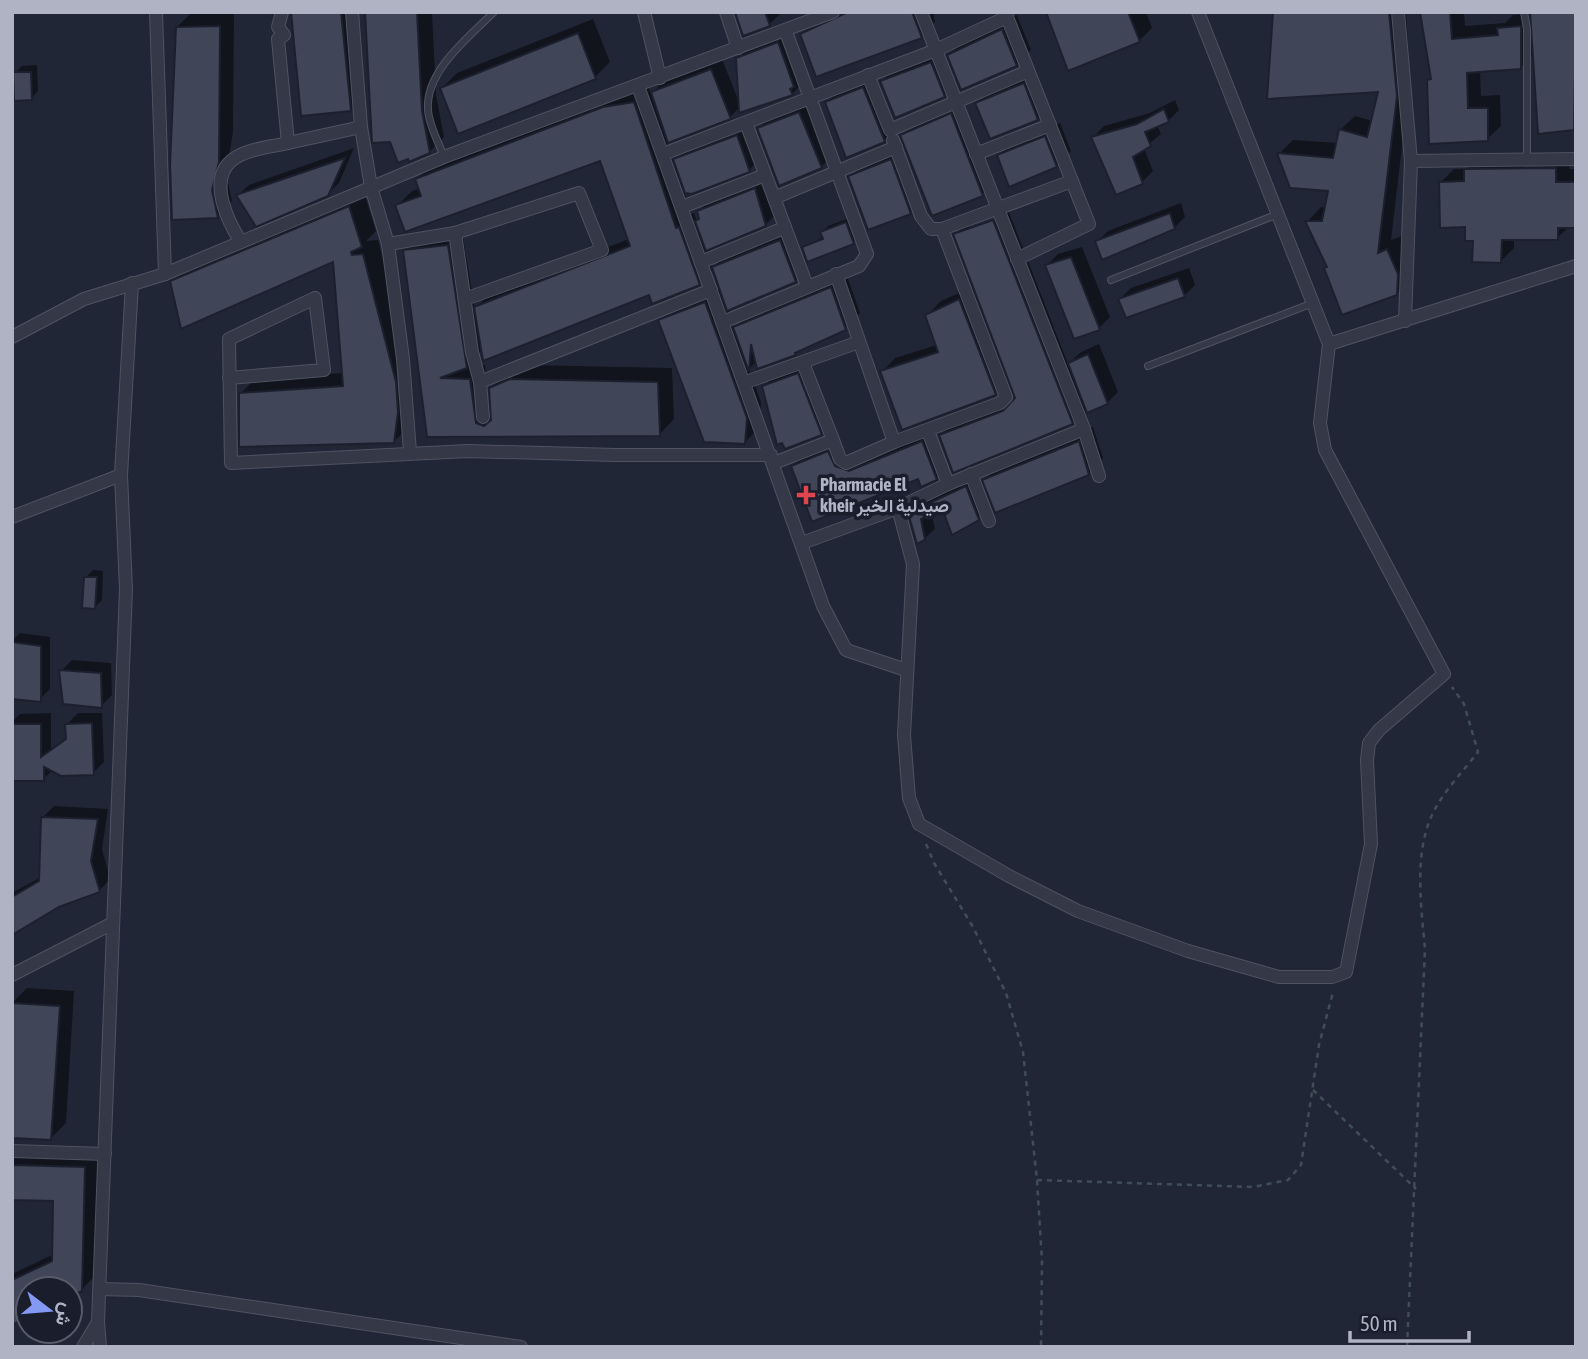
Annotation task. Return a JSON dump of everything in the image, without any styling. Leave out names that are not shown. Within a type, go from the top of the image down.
[{"type":"street","points":[[156,12],[164,274]]},
{"type":"street","points":[[282,12],[278,27],[284,35],[278,38],[288,143]]},
{"type":"street","points":[[352,12],[361,127],[372,187],[388,244],[405,370],[410,452]]},
{"type":"street","points":[[644,12],[660,78]]},
{"type":"street","points":[[726,12],[738,48]]},
{"type":"street","points":[[920,12],[1084,429],[1099,476]]},
{"type":"street","points":[[898,508],[913,564],[904,735],[909,798],[919,824],[1009,876],[1079,911],[1188,951],[1279,977],[1338,976],[1348,967],[1371,844],[1367,760],[1369,743],[1378,730],[1444,674],[1325,450],[1320,423],[1329,344],[1198,12]]},
{"type":"street","points":[[1398,12],[1410,161],[1405,321]]},
{"type":"street","points":[[12,337],[84,299],[164,274],[444,157],[786,32],[829,13]]},
{"type":"street","points":[[663,154],[936,50],[1006,15],[1026,72],[1089,223],[1017,259]]},
{"type":"street","points":[[723,322],[859,266],[867,254],[786,32]]},
{"type":"street","points":[[890,130],[1026,72]]},
{"type":"street","points":[[868,75],[921,216],[929,228],[942,229],[1072,181]]},
{"type":"street","points":[[638,86],[746,382],[823,606],[846,650],[906,670]]},
{"type":"street","points":[[746,122],[807,286]]},
{"type":"street","points":[[976,154],[1050,125]]},
{"type":"street","points":[[241,242],[231,226],[222,197],[224,170],[231,161],[244,154],[361,127]]},
{"type":"street","points":[[774,198],[895,147]]},
{"type":"street","points":[[1410,161],[1576,159]]},
{"type":"street","points":[[681,207],[765,175]]},
{"type":"street","points":[[388,244],[456,233],[579,193],[602,250],[465,299]]},
{"type":"street","points":[[701,262],[784,228]]},
{"type":"street","points":[[803,363],[840,459],[846,463],[894,442],[1000,403],[1006,394],[942,229]]},
{"type":"street","points":[[456,233],[480,382],[483,417]]},
{"type":"street","points":[[1329,344],[1576,266]]},
{"type":"street","points":[[836,274],[894,442]]},
{"type":"street","points":[[100,1347],[98,1322],[126,589],[121,475],[132,284]]},
{"type":"street","points":[[480,382],[711,290]]},
{"type":"street","points":[[229,378],[324,370],[315,298],[229,339],[229,378],[231,463],[410,452],[773,459],[833,440]]},
{"type":"street","points":[[746,382],[859,342]]},
{"type":"street","points":[[802,543],[898,508],[971,474],[1084,429]]},
{"type":"street","points":[[928,431],[948,484]]},
{"type":"street","points":[[971,474],[989,521]]},
{"type":"street","points":[[12,517],[121,475]]},
{"type":"street","points":[[12,975],[113,923]]},
{"type":"street","points":[[12,1151],[105,1154]]},
{"type":"street","points":[[100,1289],[138,1290],[521,1347]]},
{"type":"street","points":[[83,1347],[98,1322]]},
{"type":"lane","points":[[444,157],[428,112],[431,89],[462,44],[494,12]]},
{"type":"lane","points":[[1524,12],[1527,29],[1527,160]]},
{"type":"lane","points":[[1111,280],[1278,214]]},
{"type":"lane","points":[[1148,366],[1313,303]]},
{"type":"path","points":[[1407,1347],[1425,949],[1420,892],[1425,842],[1435,809],[1478,752],[1464,704],[1444,674]]},
{"type":"path","points":[[919,824],[934,863],[973,927],[1006,992],[1023,1052],[1037,1180],[1042,1261],[1039,1332],[1041,1347]]},
{"type":"path","points":[[1037,1180],[1253,1186],[1288,1180],[1301,1165],[1326,1012],[1338,976]]},
{"type":"path","points":[[1312,1089],[1416,1189]]},
{"type":"path","points":[[160,1347],[166,1347]]},
{"type":"building","points":[[291,12],[341,12],[351,111],[301,116]]},
{"type":"building","points":[[365,12],[417,12],[422,111],[430,153],[409,162],[408,159],[398,163],[390,142],[372,143]]},
{"type":"building","points":[[735,12],[765,12],[770,26],[743,36]]},
{"type":"building","points":[[848,12],[912,12],[922,38],[816,77],[800,34]]},
{"type":"building","points":[[1046,12],[1128,12],[1140,42],[1068,71]]},
{"type":"building","points":[[1273,12],[1389,12],[1397,96],[1378,253],[1387,249],[1398,274],[1397,295],[1342,315],[1324,268],[1327,267],[1305,221],[1322,221],[1328,191],[1290,188],[1277,153],[1333,158],[1339,129],[1367,137],[1378,92],[1267,99]]},
{"type":"building","points":[[1420,12],[1450,12],[1452,39],[1498,35],[1497,28],[1521,26],[1521,69],[1467,73],[1468,108],[1488,108],[1488,141],[1429,144],[1427,80],[1431,79]]},
{"type":"building","points":[[1530,12],[1576,12],[1574,130],[1538,134]]},
{"type":"building","points":[[220,26],[219,162],[212,190],[218,218],[172,220],[170,165],[176,27]]},
{"type":"building","points":[[1002,29],[1017,66],[961,90],[947,55]]},
{"type":"building","points":[[578,33],[596,79],[458,134],[440,88]]},
{"type":"building","points":[[778,42],[794,87],[790,89],[793,95],[739,113],[736,58]]},
{"type":"building","points":[[931,62],[945,97],[895,118],[880,81]]},
{"type":"building","points":[[711,69],[731,119],[668,143],[651,92]]},
{"type":"building","points":[[13,72],[31,72],[32,100],[14,101]]},
{"type":"building","points":[[1024,83],[1038,120],[990,139],[975,103]]},
{"type":"building","points":[[863,87],[885,142],[846,158],[825,102]]},
{"type":"building","points":[[634,102],[676,228],[679,227],[700,285],[652,304],[649,295],[483,361],[474,307],[630,246],[600,161],[405,232],[395,205],[421,196],[415,179],[603,107]]},
{"type":"building","points":[[1164,109],[1169,122],[1145,132],[1151,146],[1133,157],[1143,184],[1116,195],[1091,137],[1137,124]]},
{"type":"building","points":[[799,112],[822,168],[779,186],[757,128]]},
{"type":"building","points":[[951,113],[983,196],[932,216],[900,135]]},
{"type":"building","points":[[737,135],[750,172],[692,194],[685,193],[673,159]]},
{"type":"building","points":[[1045,136],[1057,167],[1009,187],[997,155]]},
{"type":"building","points":[[345,158],[328,196],[256,227],[236,195]]},
{"type":"building","points":[[891,159],[911,214],[868,230],[848,176]]},
{"type":"building","points":[[1556,168],[1556,182],[1576,182],[1576,228],[1558,228],[1558,240],[1502,240],[1501,263],[1472,262],[1473,241],[1465,241],[1465,227],[1440,228],[1439,182],[1464,181],[1464,169]]},
{"type":"building","points":[[755,188],[766,226],[706,251],[695,221],[699,219],[697,211]]},
{"type":"building","points":[[349,206],[362,247],[351,252],[352,255],[363,254],[396,382],[398,412],[394,443],[239,447],[239,393],[343,386],[333,262],[181,329],[170,281]]},
{"type":"building","points":[[1170,213],[1175,229],[1102,260],[1095,241]]},
{"type":"building","points":[[993,220],[1073,424],[953,473],[939,435],[1003,411],[1015,398],[953,234]]},
{"type":"building","points":[[846,222],[854,244],[807,262],[802,247],[823,239],[820,232]]},
{"type":"building","points":[[780,240],[796,282],[727,311],[712,267]]},
{"type":"building","points":[[448,245],[467,368],[440,378],[470,379],[476,423],[484,426],[491,420],[489,388],[510,379],[658,382],[660,436],[427,437],[403,250]]},
{"type":"building","points":[[1071,257],[1100,330],[1074,339],[1045,265]]},
{"type":"building","points":[[1178,278],[1185,297],[1126,318],[1118,299]]},
{"type":"building","points":[[831,287],[846,330],[795,353],[796,355],[757,369],[751,344],[749,372],[733,327]]},
{"type":"building","points":[[959,299],[996,395],[902,430],[880,371],[938,352],[925,315]]},
{"type":"building","points":[[705,302],[747,418],[745,444],[704,442],[658,320]]},
{"type":"building","points":[[1088,354],[1108,404],[1087,413],[1068,363]]},
{"type":"building","points":[[798,373],[822,435],[785,449],[782,443],[777,445],[762,386]]},
{"type":"building","points":[[922,441],[937,480],[921,487],[918,479],[812,522],[791,466],[828,451],[835,466],[849,471]]},
{"type":"building","points":[[1079,441],[1089,475],[995,513],[982,480]]},
{"type":"building","points":[[966,486],[979,520],[952,535],[942,508],[921,519],[925,540],[917,544],[908,513]]},
{"type":"building","points":[[84,577],[97,577],[95,609],[82,608]]},
{"type":"building","points":[[12,642],[41,646],[41,702],[12,699]]},
{"type":"building","points":[[59,670],[101,673],[102,708],[63,704]]},
{"type":"building","points":[[92,723],[94,775],[61,776],[44,767],[44,781],[12,781],[12,724],[41,724],[41,757],[66,739],[65,724]]},
{"type":"building","points":[[41,817],[98,819],[91,861],[100,892],[59,907],[12,935],[12,897],[39,881]]},
{"type":"building","points":[[12,1003],[60,1006],[51,1140],[12,1138]]},
{"type":"building","points":[[12,1165],[85,1167],[82,1275],[23,1275],[52,1261],[53,1201],[12,1200]]},
{"type":"building","points":[[14,1279],[12,1325],[12,1280]]},
{"type":"place","name":"Pharmacie El kheir صيدلية الخير","points":[[806,495]]}]
